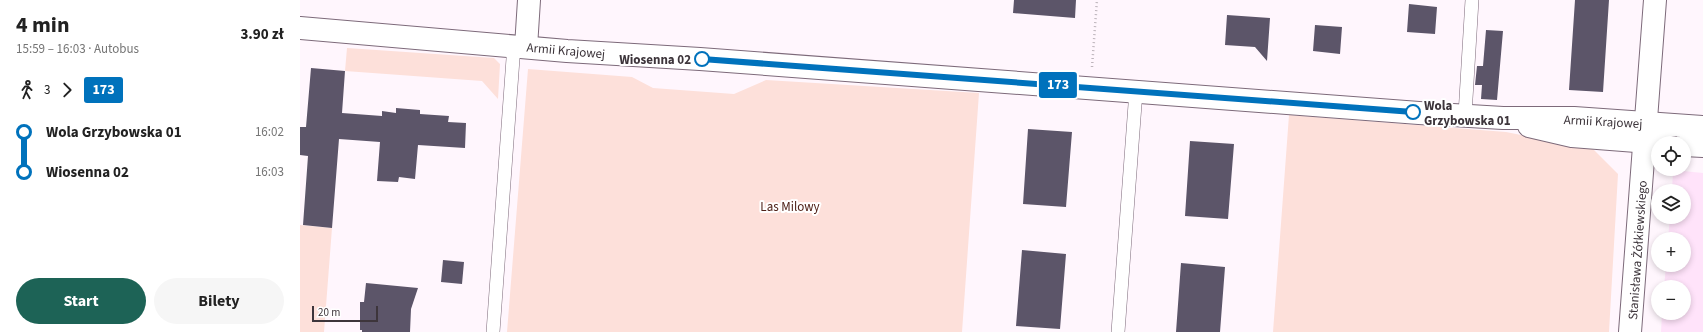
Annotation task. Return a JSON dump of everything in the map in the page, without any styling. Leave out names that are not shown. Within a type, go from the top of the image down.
[{"type":"street","points":[[520,46],[529,0]]},
{"type":"street","name":"Stanisława Żółkiewskiego","points":[[1630,332],[1651,136],[1654,0]]},
{"type":"street","name":"Armii Krajowej","points":[[300,28],[567,51],[708,59],[1503,118],[1563,134],[1651,136],[1703,127]]},
{"type":"street","points":[[1691,145],[1703,146]]},
{"type":"lane","points":[[1465,116],[1472,0]]},
{"type":"lane","points":[[493,332],[520,46]]},
{"type":"lane","points":[[1118,332],[1136,91]]},
{"type":"path","points":[[1090,88],[1097,0]]},
{"type":"shaded area","points":[[1691,172],[1703,173],[1703,332],[1661,332],[1662,320],[1691,320],[1691,280],[1665,280],[1665,272],[1691,272],[1691,232],[1669,232],[1669,224],[1691,224],[1691,184],[1672,184],[1673,176],[1691,176]]},
{"type":"green space","points":[[347,48],[494,58],[500,64],[498,99],[482,81],[345,71]]},
{"type":"green space","name":"Las Milowy","points":[[528,69],[632,77],[653,88],[734,94],[766,80],[979,93],[962,332],[507,332]]},
{"type":"green space","points":[[1289,115],[1506,132],[1593,149],[1618,174],[1609,332],[1273,332]]},
{"type":"green space","points":[[300,225],[332,228],[324,332],[300,332]]},
{"type":"building","points":[[1014,0],[1076,0],[1075,18],[1013,13]]},
{"type":"building","points":[[1575,0],[1609,0],[1603,92],[1569,90]]},
{"type":"building","points":[[1409,4],[1437,7],[1435,34],[1407,32]]},
{"type":"building","points":[[1227,15],[1270,18],[1267,61],[1255,47],[1225,45]]},
{"type":"building","points":[[1315,25],[1342,27],[1340,54],[1313,51]]},
{"type":"building","points":[[1486,30],[1503,31],[1497,100],[1481,99],[1482,85],[1475,85],[1477,66],[1483,66]]},
{"type":"building","points":[[311,68],[345,71],[342,113],[382,116],[382,111],[396,113],[396,108],[420,110],[420,114],[449,116],[448,122],[466,123],[465,148],[418,145],[415,179],[399,177],[398,182],[377,181],[380,142],[339,139],[332,228],[303,225],[308,156],[300,155],[300,127],[306,127]]},
{"type":"building","points":[[1028,129],[1072,132],[1066,207],[1023,204]]},
{"type":"building","points":[[1190,141],[1234,144],[1228,219],[1185,216]]},
{"type":"building","points":[[1022,250],[1066,254],[1060,329],[1016,326]]},
{"type":"building","points":[[443,260],[464,262],[462,284],[441,282]]},
{"type":"building","points":[[1181,263],[1225,267],[1220,332],[1176,332]]},
{"type":"building","points":[[366,283],[418,288],[411,309],[410,332],[362,332],[362,330],[360,330],[360,302],[364,302]]},
{"type":"bus line","name":"173","points":[[702,59],[1413,112]]},
{"type":"place","name":"Wiosenna 02","points":[[702,59]]},
{"type":"place","name":"Wola Grzybowska 01","points":[[1413,112]]}]
